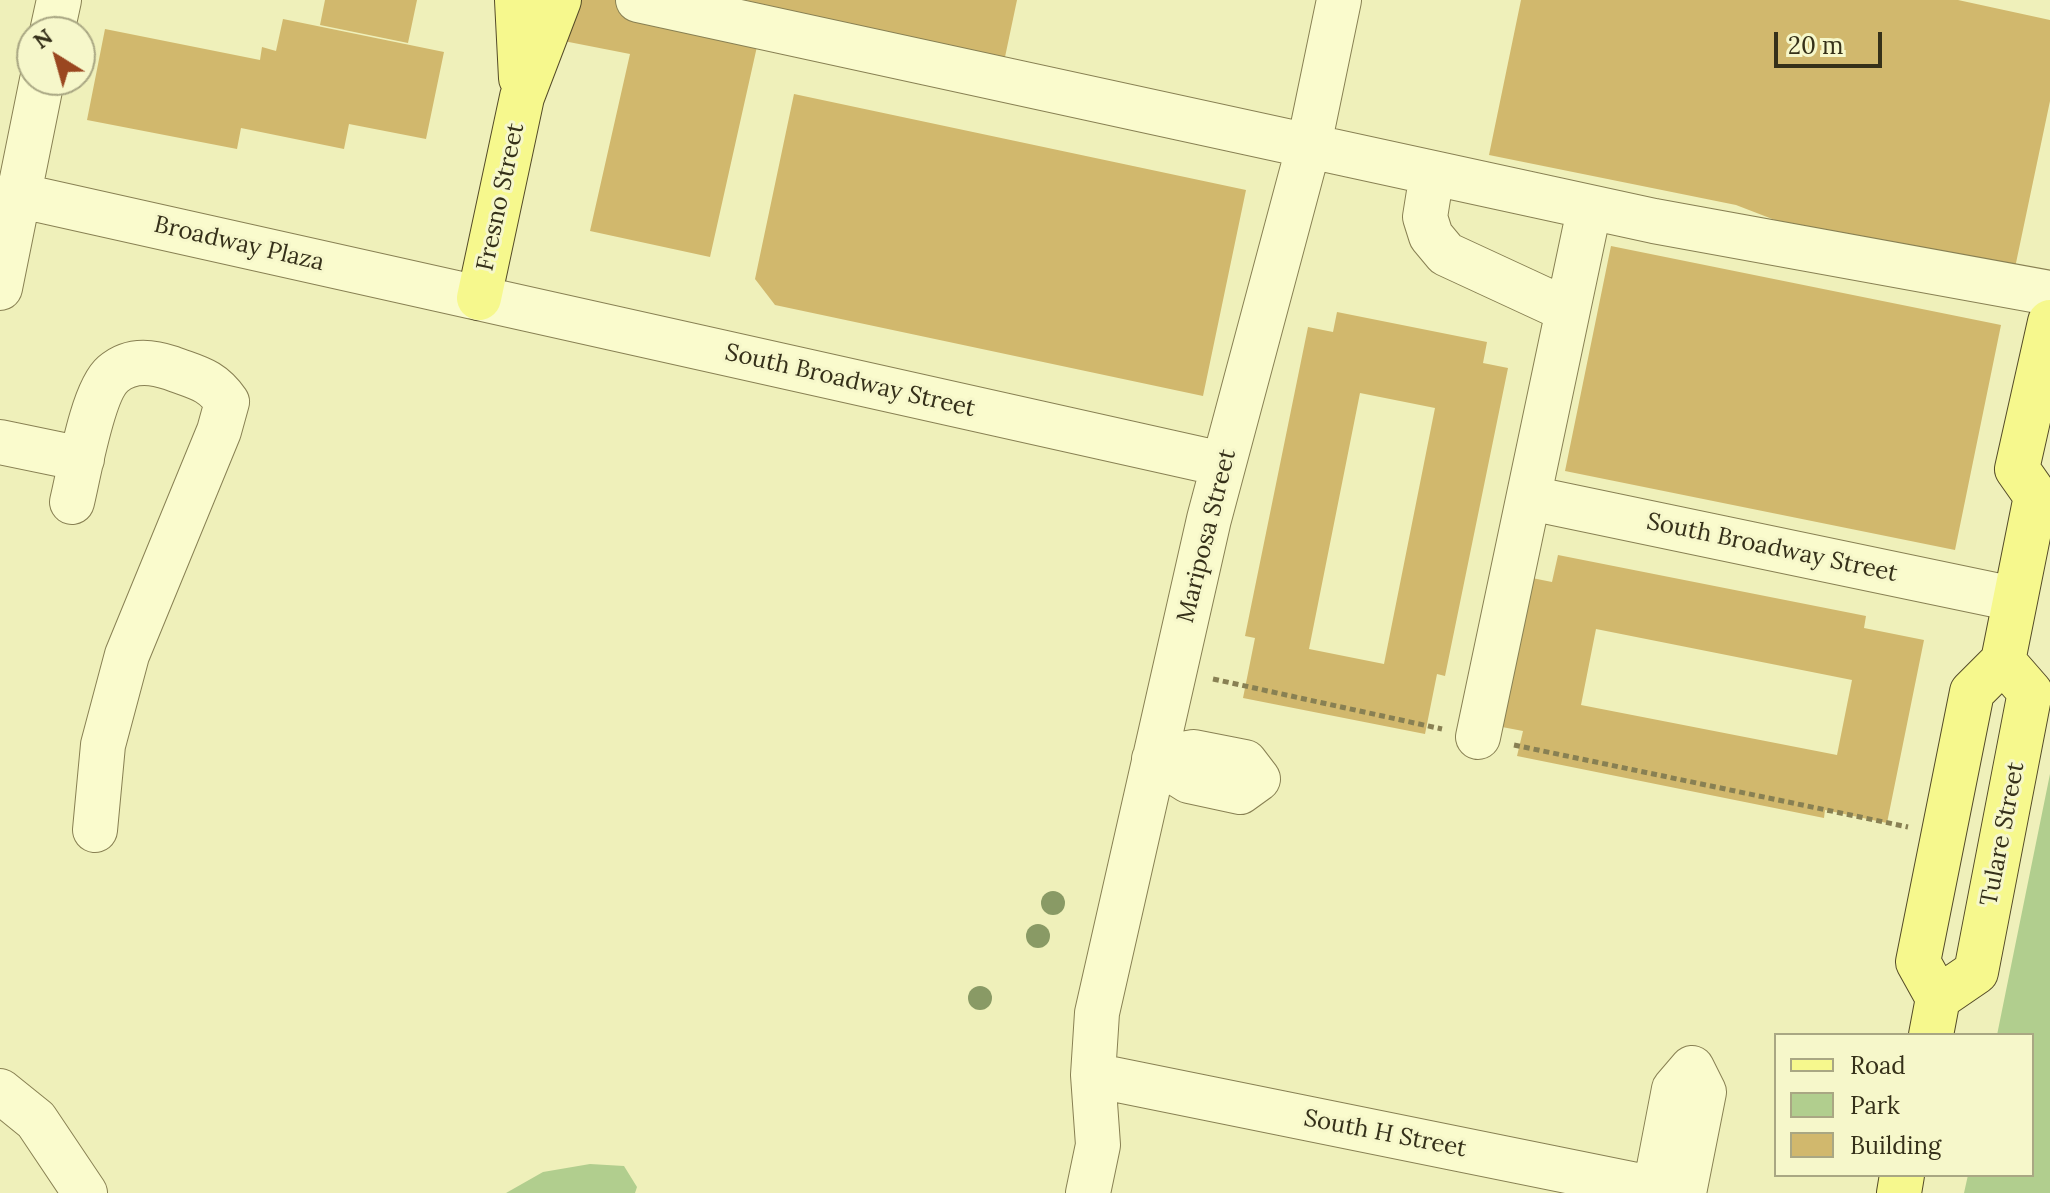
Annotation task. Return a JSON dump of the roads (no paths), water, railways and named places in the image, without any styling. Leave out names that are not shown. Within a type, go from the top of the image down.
[{"type":"main road","name":"Fresno Street","points":[[517,0],[522,97]]},
{"type":"main road","name":"Fresno Street","points":[[479,298],[522,97],[559,0]]},
{"type":"main road","points":[[2003,661],[2014,599],[2043,493],[2017,469],[2050,322]]},
{"type":"main road","name":"Tulare Street","points":[[2003,661],[2030,692],[1976,972],[1935,1016],[1918,962],[1972,692],[2003,661]]},
{"type":"street","points":[[638,0],[1654,221],[2050,293]]},
{"type":"street","name":"Mariposa Street","points":[[1088,1193],[1098,1145],[1093,1075],[1097,1013],[1222,464],[1309,145],[1339,0]]},
{"type":"street","points":[[0,288],[14,147],[35,96]]},
{"type":"street","points":[[1432,173],[1425,217],[1431,236],[1446,254],[1567,310]]},
{"type":"street","name":"Broadway Plaza","points":[[9,196],[479,298]]},
{"type":"street","points":[[1478,737],[1585,229]]},
{"type":"street","name":"South Broadway Street","points":[[479,298],[1222,464]]},
{"type":"street","points":[[72,502],[96,405],[112,375],[131,364],[145,361],[215,385],[227,402],[219,431],[127,655],[103,745],[95,830]]},
{"type":"street","points":[[0,442],[82,459]]},
{"type":"street","name":"South Broadway Street","points":[[1530,498],[2014,599]]},
{"type":"street","name":"South H Street","points":[[1093,1075],[1672,1191]]},
{"type":"street","points":[[9,1098],[36,1120],[85,1193]]}]
